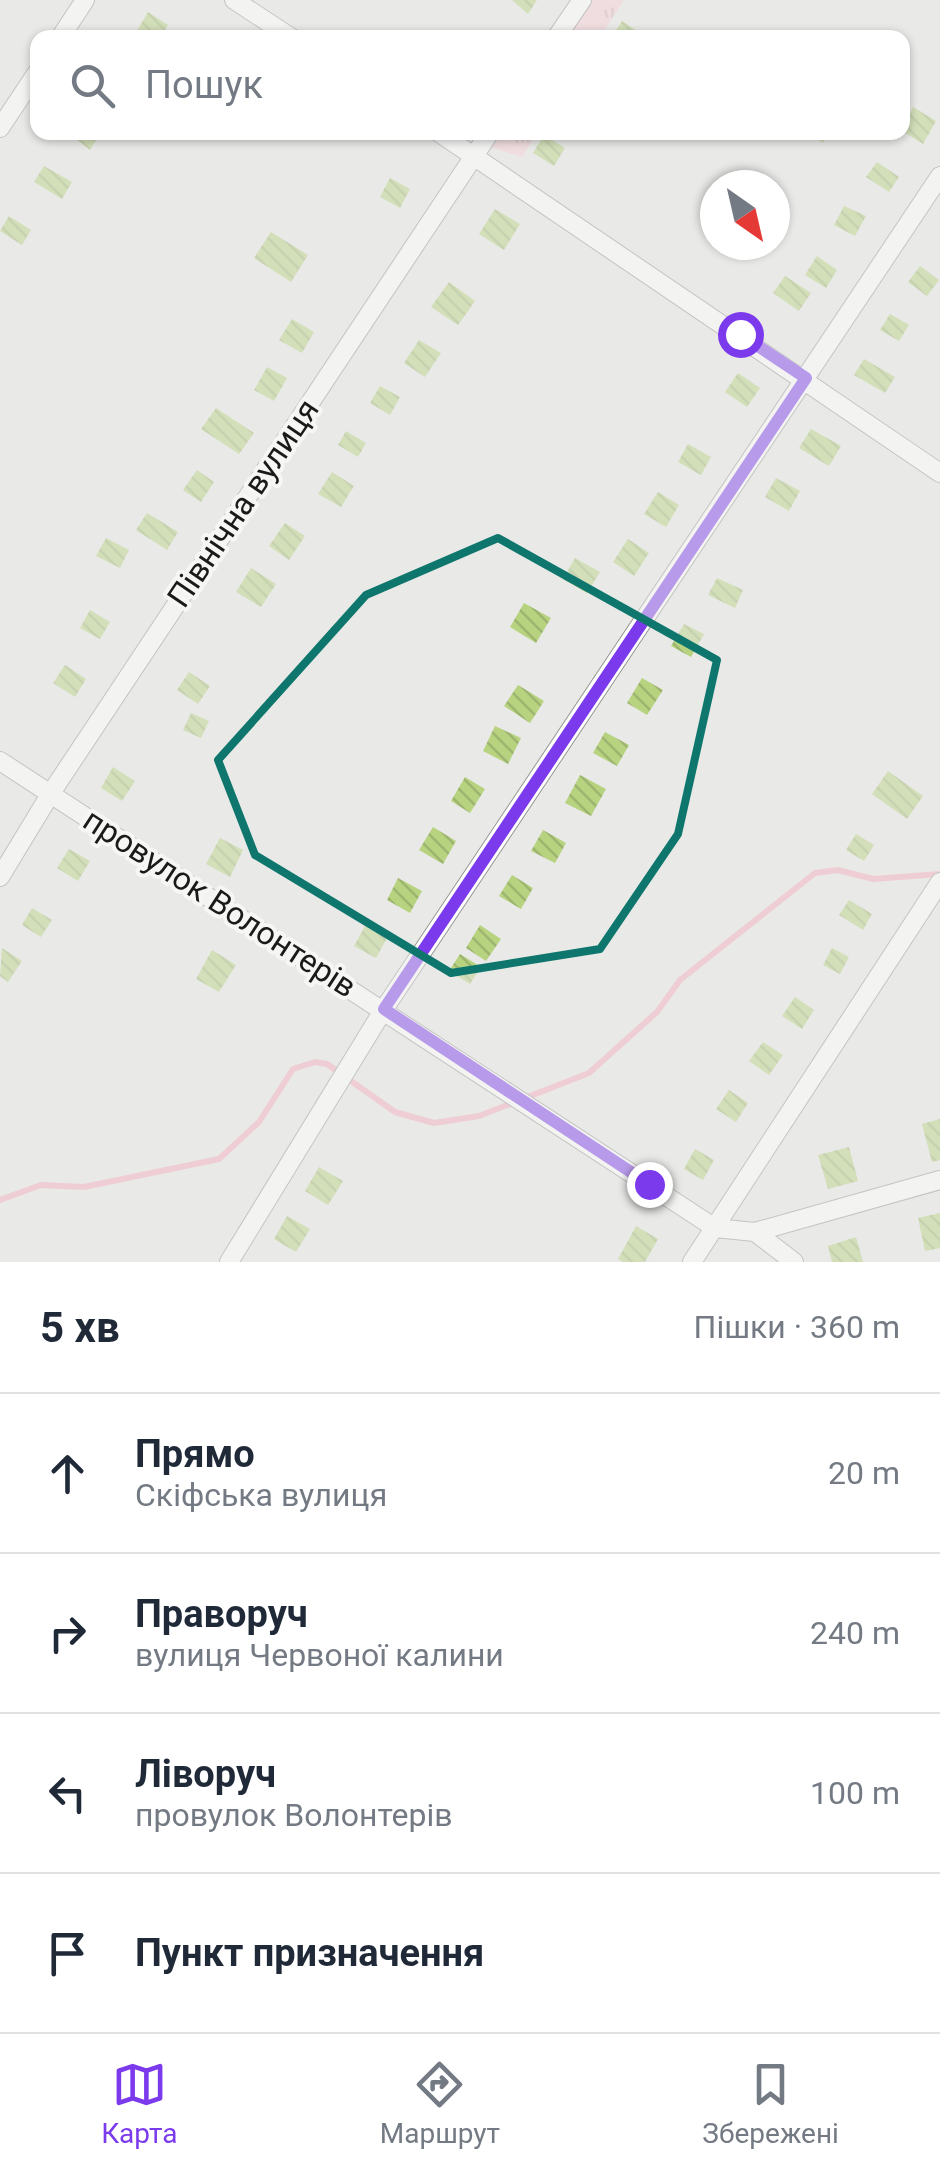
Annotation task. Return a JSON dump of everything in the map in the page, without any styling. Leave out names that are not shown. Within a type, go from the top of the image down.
[{"type":"street","points":[[65,30],[84,0]]},
{"type":"street","points":[[234,0],[280,30]]},
{"type":"street","points":[[561,30],[582,0]]},
{"type":"street","points":[[0,128],[30,83]]},
{"type":"street","points":[[450,140],[806,378],[940,473]]},
{"type":"street","name":"Північна вулиця","points":[[0,877],[50,794],[485,140]]},
{"type":"street","points":[[229,1262],[384,1009],[940,176]]},
{"type":"street","name":"провулок Волонтерів","points":[[0,760],[716,1228],[755,1232]]},
{"type":"street","points":[[692,1262],[940,882]]},
{"type":"street","points":[[755,1232],[940,1180]]},
{"type":"street","points":[[755,1232],[794,1262]]},
{"type":"highlighted area","points":[[498,538],[717,660],[678,834],[600,949],[451,973],[255,855],[218,760],[366,595]]},
{"type":"green space","points":[[591,0],[624,0],[605,30],[570,30]]},
{"type":"green space","points":[[495,140],[533,140],[522,157],[490,147]]},
{"type":"building","points":[[512,0],[537,0],[528,14]]},
{"type":"building","points":[[148,12],[168,25],[165,30],[137,30]]},
{"type":"building","points":[[622,21],[636,30],[616,30]]},
{"type":"building","points":[[913,107],[936,121],[923,144],[910,136]]},
{"type":"building","points":[[77,140],[96,140],[90,150]]},
{"type":"building","points":[[541,140],[552,140],[565,148],[554,166],[533,153]]},
{"type":"building","points":[[877,162],[899,177],[889,192],[866,177]]},
{"type":"building","points":[[44,166],[72,182],[62,199],[34,182]]},
{"type":"building","points":[[390,178],[410,189],[400,208],[380,197]]},
{"type":"building","points":[[844,206],[866,216],[855,236],[834,225]]},
{"type":"building","points":[[495,209],[520,224],[504,250],[479,234]]},
{"type":"building","points":[[9,216],[31,230],[22,245],[0,231]]},
{"type":"building","points":[[271,232],[308,255],[291,282],[254,258]]},
{"type":"building","points":[[817,256],[837,270],[826,288],[805,275]]},
{"type":"building","points":[[920,266],[939,280],[927,296],[908,282]]},
{"type":"building","points":[[785,276],[811,293],[799,311],[773,293]]},
{"type":"building","points":[[449,282],[475,301],[458,325],[431,307]]},
{"type":"building","points":[[890,314],[909,325],[899,341],[880,330]]},
{"type":"building","points":[[292,319],[314,332],[302,353],[279,340]]},
{"type":"building","points":[[419,340],[441,353],[425,377],[404,363]]},
{"type":"building","points":[[864,359],[895,377],[885,393],[854,375]]},
{"type":"building","points":[[267,367],[287,378],[274,401],[254,390]]},
{"type":"building","points":[[738,373],[760,388],[747,407],[725,392]]},
{"type":"building","points":[[380,386],[400,397],[390,415],[370,403]]},
{"type":"building","points":[[216,408],[254,433],[239,454],[201,429]]},
{"type":"building","points":[[811,429],[841,446],[829,466],[799,448]]},
{"type":"building","points":[[346,431],[366,443],[358,457],[338,445]]},
{"type":"building","points":[[688,444],[711,457],[701,475],[678,462]]},
{"type":"building","points":[[197,470],[214,482],[201,502],[183,490]]},
{"type":"building","points":[[332,472],[354,486],[341,507],[318,494]]},
{"type":"building","points":[[776,478],[800,491],[789,511],[765,497]]},
{"type":"building","points":[[658,492],[679,505],[666,527],[644,514]]},
{"type":"building","points":[[147,513],[178,532],[167,550],[136,530]]},
{"type":"building","points":[[285,523],[305,536],[289,560],[269,546]]},
{"type":"building","points":[[106,538],[129,550],[120,568],[96,556]]},
{"type":"building","points":[[628,539],[649,553],[634,576],[613,562]]},
{"type":"building","points":[[575,558],[600,572],[587,593],[563,579]]},
{"type":"building","points":[[251,568],[276,584],[261,607],[236,592]]},
{"type":"building","points":[[717,578],[743,590],[735,608],[708,595]]},
{"type":"building","points":[[524,603],[551,618],[536,643],[510,627]]},
{"type":"building","points":[[90,610],[110,622],[100,639],[80,628]]},
{"type":"building","points":[[684,624],[704,634],[691,657],[671,646]]},
{"type":"building","points":[[65,665],[86,679],[75,697],[53,683]]},
{"type":"building","points":[[189,672],[210,686],[198,704],[177,690]]},
{"type":"building","points":[[642,678],[663,690],[647,715],[627,703]]},
{"type":"building","points":[[518,685],[544,701],[530,723],[504,706]]},
{"type":"building","points":[[191,713],[209,721],[201,738],[183,730]]},
{"type":"building","points":[[495,726],[521,738],[508,764],[483,751]]},
{"type":"building","points":[[605,732],[629,745],[617,766],[593,753]]},
{"type":"building","points":[[113,767],[135,781],[122,801],[101,788]]},
{"type":"building","points":[[888,771],[923,796],[907,819],[872,794]]},
{"type":"building","points":[[580,775],[606,789],[591,816],[565,803]]},
{"type":"building","points":[[465,777],[485,789],[470,813],[451,801]]},
{"type":"building","points":[[433,827],[456,841],[443,864],[419,850]]},
{"type":"building","points":[[543,830],[566,843],[555,863],[531,851]]},
{"type":"building","points":[[856,834],[874,845],[864,861],[846,850]]},
{"type":"building","points":[[220,838],[243,850],[230,877],[206,864]]},
{"type":"building","points":[[69,849],[90,861],[78,881],[57,868]]},
{"type":"building","points":[[512,875],[533,888],[521,909],[499,896]]},
{"type":"building","points":[[398,878],[422,891],[410,913],[387,900]]},
{"type":"building","points":[[849,900],[872,914],[863,930],[839,915]]},
{"type":"building","points":[[32,908],[52,920],[41,937],[22,925]]},
{"type":"building","points":[[480,925],[501,939],[486,961],[466,948]]},
{"type":"building","points":[[365,926],[387,938],[376,958],[354,946]]},
{"type":"building","points":[[2,948],[22,961],[8,982],[0,976]]},
{"type":"building","points":[[832,948],[849,957],[840,974],[823,965]]},
{"type":"building","points":[[212,950],[236,965],[219,992],[196,979]]},
{"type":"building","points":[[460,954],[481,967],[470,984],[449,971]]},
{"type":"building","points":[[795,997],[814,1010],[802,1029],[782,1016]]},
{"type":"building","points":[[763,1042],[783,1055],[769,1075],[749,1061]]},
{"type":"building","points":[[729,1090],[748,1103],[736,1122],[716,1109]]},
{"type":"building","points":[[940,1119],[940,1160],[932,1162],[922,1124]]},
{"type":"building","points":[[849,1147],[858,1181],[828,1189],[818,1155]]},
{"type":"building","points":[[695,1149],[714,1160],[703,1180],[684,1169]]},
{"type":"building","points":[[319,1167],[343,1181],[328,1205],[305,1191]]},
{"type":"building","points":[[940,1213],[940,1248],[925,1251],[918,1218]]},
{"type":"building","points":[[287,1216],[310,1229],[296,1252],[274,1239]]},
{"type":"building","points":[[636,1226],[658,1239],[645,1262],[623,1262],[618,1259]]},
{"type":"building","points":[[856,1237],[863,1262],[832,1262],[828,1246]]},
{"type":"waterway","points":[[0,1200],[41,1185],[84,1187],[219,1159],[259,1122],[293,1069],[315,1062],[327,1064],[395,1112],[434,1123],[479,1116],[589,1073],[657,1012],[680,980],[815,873],[838,870],[873,879],[940,874]]},
{"type":"route","points":[[649,1184],[384,1009],[806,378],[740,334]]}]
